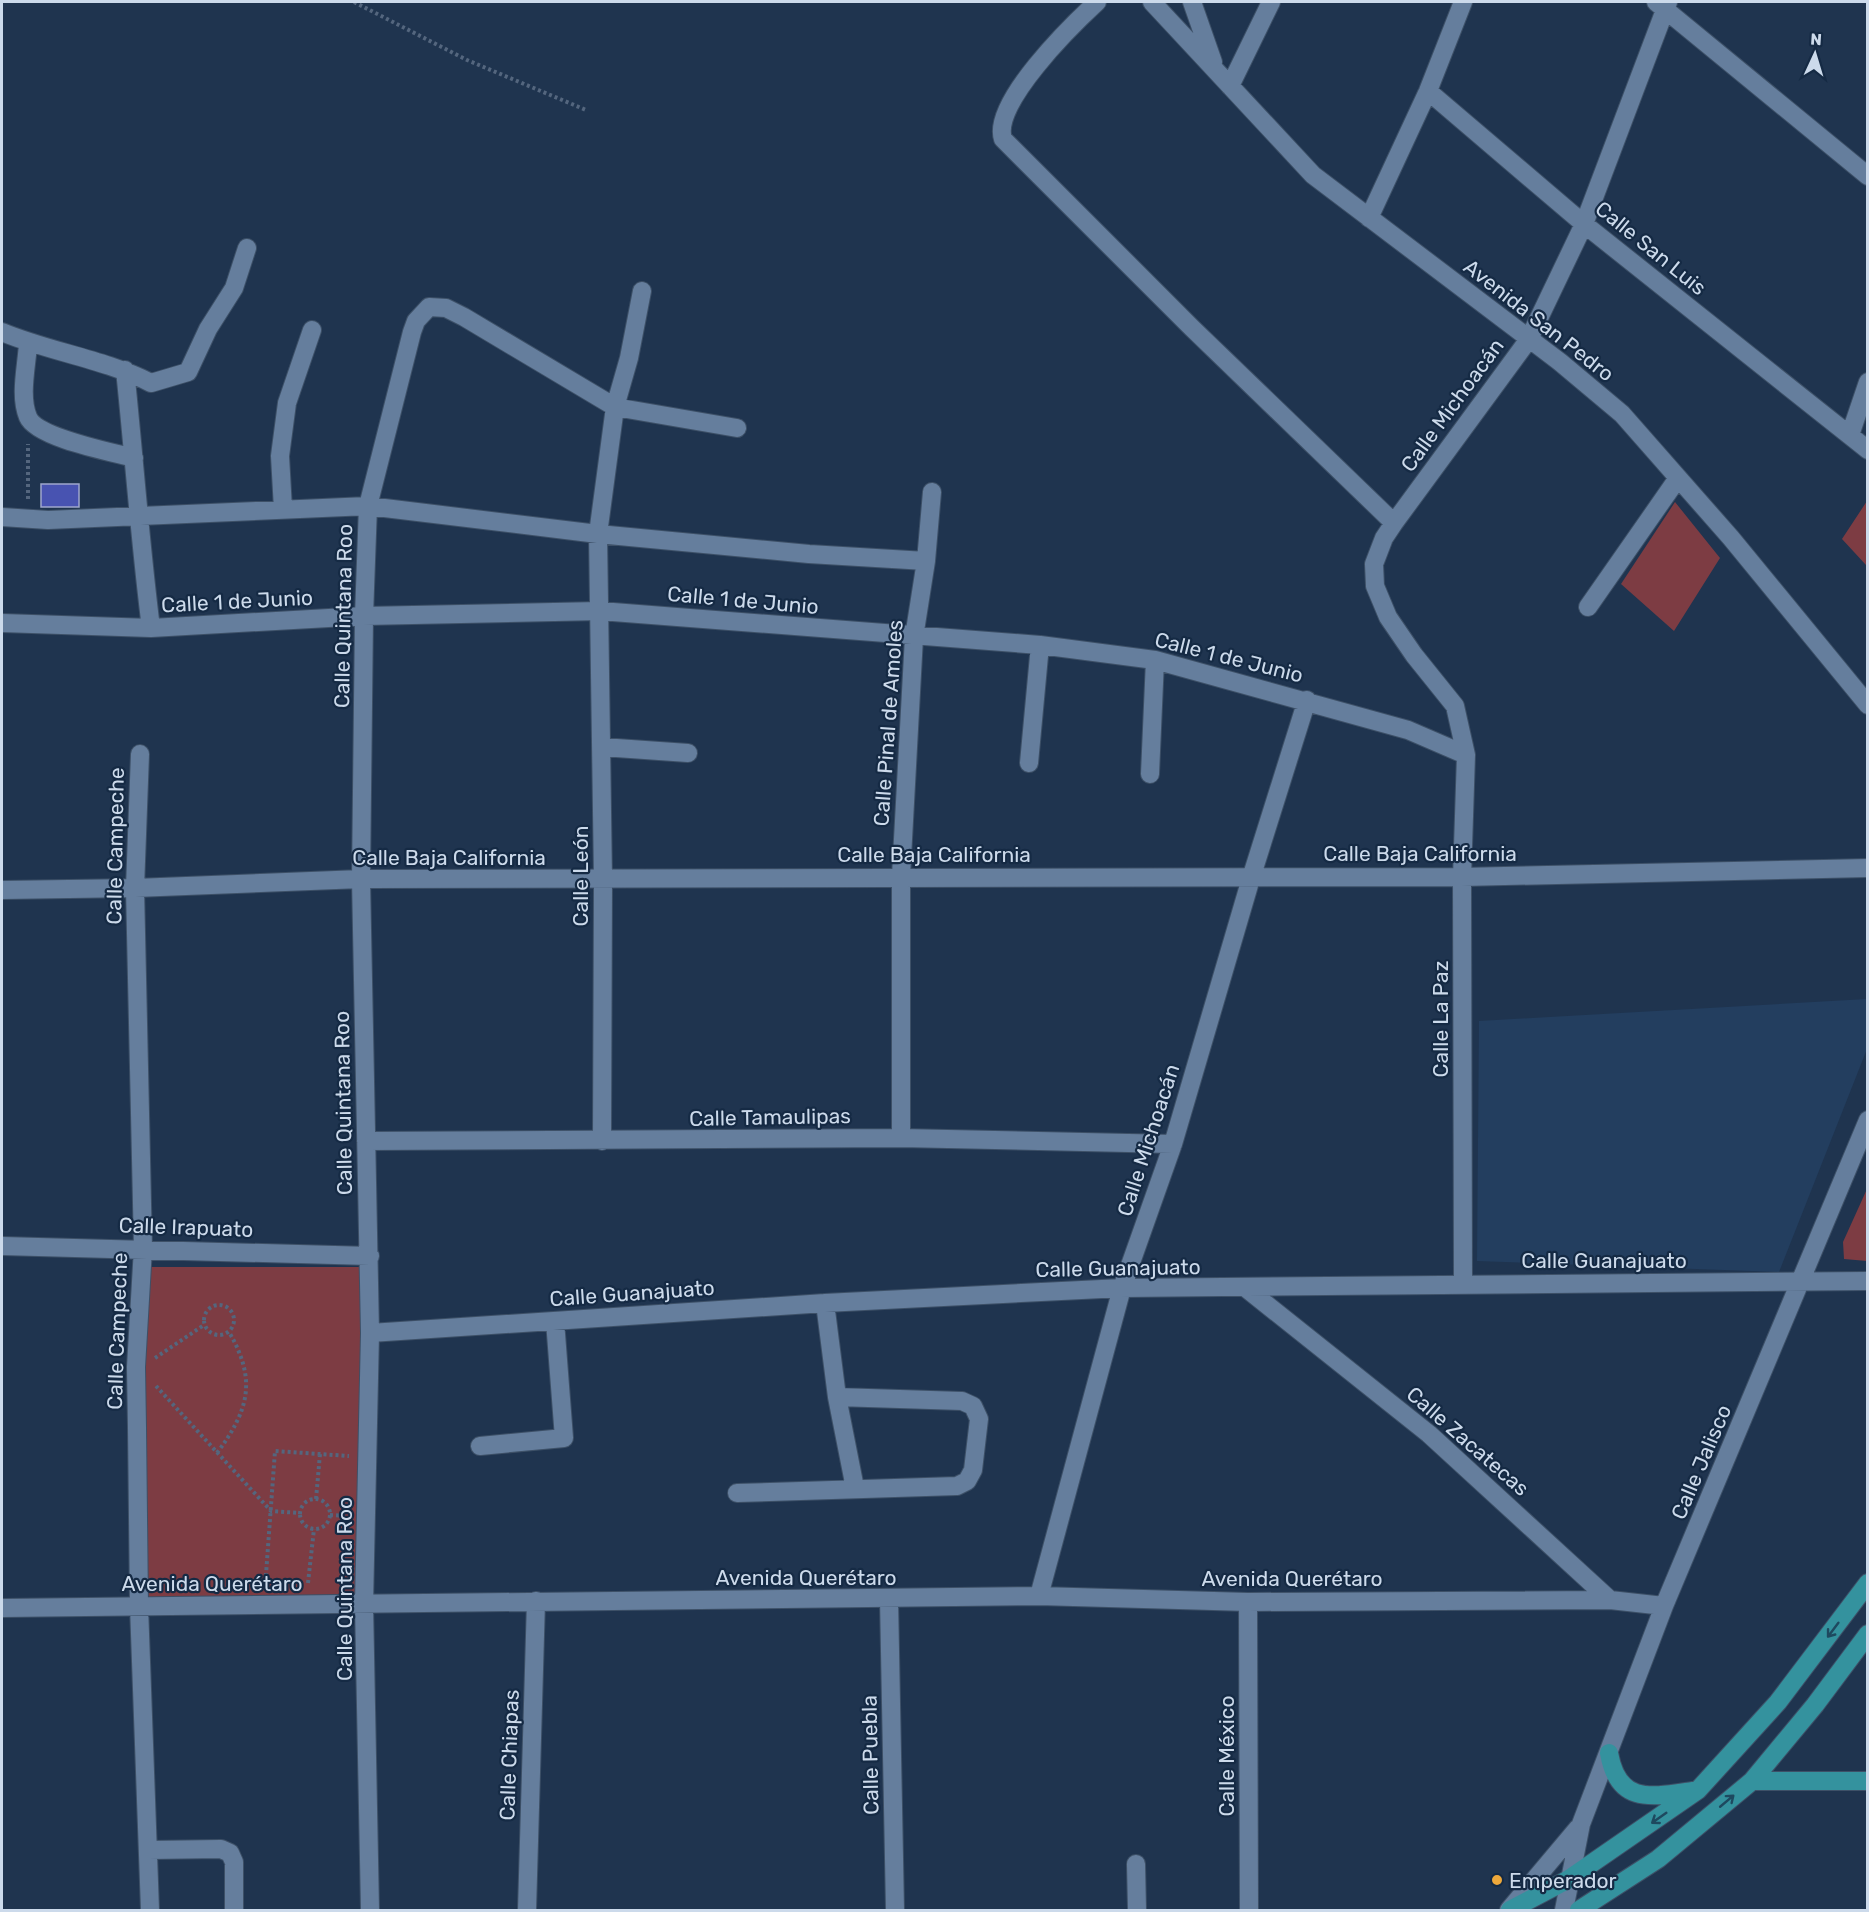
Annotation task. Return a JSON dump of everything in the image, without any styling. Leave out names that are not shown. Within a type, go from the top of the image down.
[{"type":"main road","points":[[1509,1911],[1569,1879],[1698,1790],[1778,1702],[1868,1583]]},
{"type":"main road","points":[[1579,1911],[1658,1859],[1752,1781],[1822,1696],[1868,1634]]},
{"type":"main road","points":[[1609,1753],[1612,1773],[1620,1786],[1641,1794],[1662,1796],[1698,1790]]},
{"type":"main road","points":[[1752,1781],[1868,1781]]},
{"type":"street","points":[[1097,2],[1030,75],[1008,107],[1000,130],[1003,139],[1200,336],[1394,523]]},
{"type":"street","name":"Avenida San Pedro","points":[[1152,2],[1313,175],[1529,339],[1622,414],[1731,538],[1868,705]]},
{"type":"street","points":[[1192,2],[1214,68]]},
{"type":"street","points":[[1230,86],[1271,2]]},
{"type":"street","points":[[1369,218],[1428,91],[1463,2]]},
{"type":"street","points":[[1663,4],[1868,176]]},
{"type":"street","name":"Calle Michoacán","points":[[1466,754],[1455,706],[1414,655],[1388,617],[1375,586],[1374,564],[1384,538],[1394,523],[1529,339],[1584,224],[1663,4]]},
{"type":"street","name":"Calle San Luis","points":[[1428,91],[1584,224],[1868,450]]},
{"type":"street","points":[[2,332],[28,343],[125,370],[151,383],[188,372],[208,329],[234,288],[247,248]]},
{"type":"street","points":[[600,611],[598,534],[615,407],[629,358],[642,291]]},
{"type":"street","name":"Calle Quintana Roo","points":[[370,1911],[364,1604],[370,1256],[361,879],[364,616],[369,506],[376,466],[412,332],[422,313],[429,307],[446,308],[615,407]]},
{"type":"street","points":[[283,508],[280,456],[287,403],[312,330]]},
{"type":"street","points":[[28,343],[25,404],[28,419],[42,431],[134,458]]},
{"type":"street","points":[[125,370],[134,458],[136,514],[150,628]]},
{"type":"street","points":[[1850,435],[1868,382]]},
{"type":"street","points":[[615,407],[737,428]]},
{"type":"street","points":[[1588,606],[1678,478]]},
{"type":"street","name":"Calle Pinal de Amoles","points":[[902,1138],[901,876],[914,637],[926,561],[932,492]]},
{"type":"street","points":[[2,517],[28,519],[369,506],[598,534],[809,554],[926,561]]},
{"type":"street","name":"Calle 1 de Junio","points":[[2,622],[150,628],[364,616],[600,611],[1040,645],[1155,660],[1408,729],[1466,754]]},
{"type":"street","name":"Calle León","points":[[600,611],[603,880],[602,1141]]},
{"type":"street","points":[[1029,763],[1040,645]]},
{"type":"street","points":[[1150,774],[1155,660]]},
{"type":"street","name":"Calle Michoacán","points":[[1040,1596],[1122,1288],[1173,1144],[1252,875],[1308,700]]},
{"type":"street","points":[[602,747],[688,753]]},
{"type":"street","name":"Calle Campeche","points":[[140,754],[135,888],[142,1248],[136,1367],[139,1606],[150,1911]]},
{"type":"street","name":"Calle La Paz","points":[[1464,1283],[1462,877],[1466,754]]},
{"type":"street","name":"Calle Baja California","points":[[2,890],[135,888],[361,879],[603,880],[1252,875],[1462,877],[1868,868]]},
{"type":"street","name":"Calle Jalisco","points":[[1564,1911],[1581,1824],[1664,1606],[1802,1283],[1868,1120]]},
{"type":"street","name":"Calle Tamaulipas","points":[[366,1142],[902,1138],[1173,1144]]},
{"type":"street","name":"Calle Irapuato","points":[[2,1246],[142,1248],[370,1256]]},
{"type":"street","name":"Calle Guanajuato","points":[[370,1333],[825,1303],[1122,1288],[1868,1281]]},
{"type":"street","name":"Calle Zacatecas","points":[[1247,1288],[1429,1434],[1610,1600]]},
{"type":"street","points":[[825,1303],[837,1397],[855,1488]]},
{"type":"street","points":[[480,1446],[564,1438],[555,1321]]},
{"type":"street","points":[[737,1493],[957,1486],[967,1482],[973,1470],[979,1419],[973,1406],[962,1401],[837,1397]]},
{"type":"street","name":"Avenida Querétaro","points":[[2,1608],[1040,1596],[1248,1602],[1610,1600]]},
{"type":"street","name":"Calle Puebla","points":[[889,1599],[895,1911]]},
{"type":"street","points":[[1610,1600],[1664,1606]]},
{"type":"street","name":"Calle Chiapas","points":[[527,1911],[536,1601]]},
{"type":"street","name":"Calle México","points":[[1248,1602],[1249,1911]]},
{"type":"street","name":"Calle Jalisco","points":[[1509,1911],[1581,1824]]},
{"type":"street","points":[[148,1850],[221,1849],[230,1853],[234,1862],[234,1911]]},
{"type":"street","points":[[1136,1864],[1137,1911]]},
{"type":"path","points":[[354,2],[467,60],[586,110]]},
{"type":"path","points":[[28,419],[28,519]]},
{"type":"path","points":[[148,1362],[204,1324],[206,1313],[215,1305],[221,1305],[231,1311],[234,1316],[229,1332],[240,1352],[248,1380],[238,1425],[217,1453]]},
{"type":"path","points":[[204,1324],[212,1334],[218,1336],[229,1332]]},
{"type":"path","points":[[155,1385],[271,1511],[299,1513]]},
{"type":"path","points":[[265,1593],[275,1451],[353,1456]]},
{"type":"path","points":[[316,1500],[320,1454]]},
{"type":"path","points":[[316,1500],[325,1503],[330,1515],[324,1526],[314,1529],[303,1524],[299,1513],[306,1502],[316,1500]]},
{"type":"path","points":[[308,1583],[314,1529]]},
{"type":"shaded area","points":[[1867,501],[1868,563],[1866,565],[1842,539]]},
{"type":"shaded area","points":[[1675,502],[1720,558],[1674,631],[1621,584]]},
{"type":"shaded area","points":[[1867,999],[1867,1049],[1779,1272],[1477,1261],[1479,1021]]},
{"type":"shaded area","points":[[1867,1189],[1867,1261],[1844,1259],[1843,1242]]},
{"type":"shaded area","points":[[141,1267],[365,1267],[361,1601],[141,1603]]},
{"type":"building","points":[[41,484],[79,484],[79,507],[41,507]]},
{"type":"place","name":"Emperador","points":[[1497,1880]]}]
